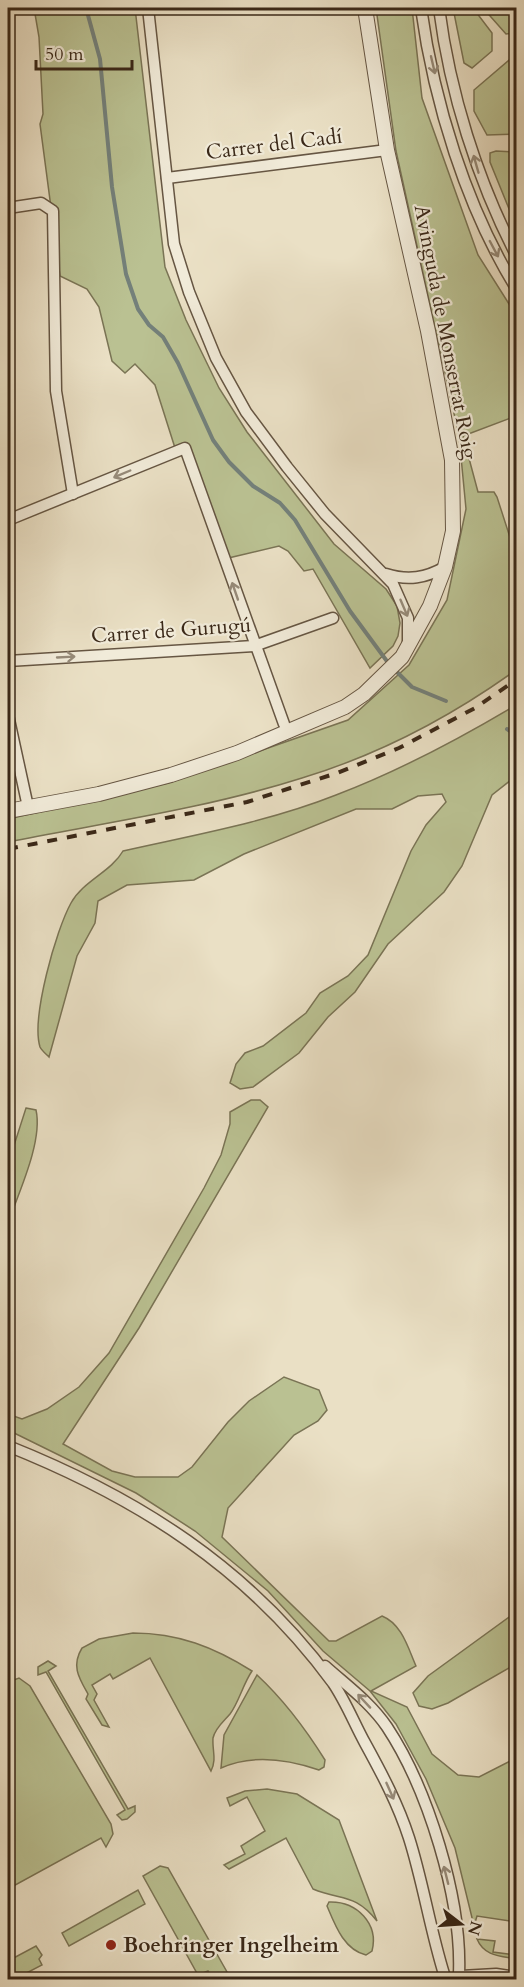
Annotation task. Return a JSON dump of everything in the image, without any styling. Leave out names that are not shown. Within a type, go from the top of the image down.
[{"type":"street","points":[[148,8],[174,244],[189,292],[216,358],[246,412],[325,514],[393,584],[408,618],[404,653]]},
{"type":"street","name":"Avinguda de Monserrat Roig","points":[[8,811],[99,794],[171,775],[237,753],[345,707],[378,681],[404,653],[424,620],[446,567],[453,531],[452,460],[428,331],[387,150],[365,8]]},
{"type":"street","points":[[421,8],[444,114],[464,184],[479,220],[516,288]]},
{"type":"street","points":[[439,8],[461,110],[481,179],[516,255]]},
{"type":"street","name":"Carrer del Cadí","points":[[166,178],[387,150]]},
{"type":"street","points":[[8,208],[41,203],[49,206],[54,216],[56,391],[74,494]]},
{"type":"street","points":[[8,520],[184,448],[188,452],[254,646],[284,724]]},
{"type":"street","points":[[383,573],[397,578],[423,577],[446,567]]},
{"type":"street","name":"Carrer de Gurugú","points":[[8,661],[254,646],[333,618]]},
{"type":"street","points":[[8,715],[10,733],[28,807]]},
{"type":"street","points":[[8,1446],[77,1475],[154,1517],[223,1568],[262,1602],[300,1643],[333,1684],[349,1709],[390,1790],[409,1838],[442,1977],[452,1970],[462,1976],[496,1974],[516,1977]]},
{"type":"street","points":[[300,1643],[354,1689],[386,1726],[414,1779],[434,1830],[455,1913],[462,1976]]},
{"type":"green space","points":[[34,8],[135,8],[165,267],[186,320],[219,388],[247,432],[334,544],[386,589],[397,606],[400,623],[398,636],[393,646],[370,668],[313,569],[304,571],[288,551],[279,546],[224,559],[188,453],[176,451],[155,385],[135,364],[125,373],[112,361],[99,307],[87,289],[60,276],[40,124],[43,114],[39,37]]},
{"type":"green space","points":[[376,8],[412,8],[422,98],[478,255],[516,315],[516,416],[463,436],[478,492],[494,492],[497,497],[516,556],[516,670],[492,687],[414,733],[330,769],[230,798],[8,842],[8,819],[168,783],[348,720],[409,665],[447,600],[466,509],[459,436],[396,151]]},
{"type":"green space","points":[[453,8],[473,8],[492,33],[492,51],[472,68],[464,63]]},
{"type":"green space","points":[[483,8],[516,8],[516,33],[506,34]]},
{"type":"green space","points":[[516,54],[516,134],[487,135],[474,111],[474,90]]},
{"type":"green space","points":[[516,152],[516,226],[490,162],[490,153]]},
{"type":"green space","points":[[516,705],[516,776],[492,795],[462,866],[444,892],[388,944],[355,992],[328,1017],[299,1053],[253,1087],[240,1089],[230,1083],[236,1064],[245,1053],[263,1046],[306,1013],[320,993],[348,976],[368,955],[411,851],[426,825],[446,802],[442,794],[418,796],[392,809],[356,809],[244,854],[194,880],[127,885],[98,901],[95,923],[77,956],[49,1057],[42,1050],[38,1034],[42,996],[52,953],[65,916],[76,895],[112,865],[123,851],[257,820],[310,805],[383,776],[473,730]]},
{"type":"green space","points":[[251,1100],[260,1100],[268,1107],[139,1328],[63,1444],[112,1471],[135,1477],[178,1477],[192,1467],[228,1422],[249,1401],[284,1377],[319,1390],[327,1410],[318,1421],[294,1435],[228,1508],[222,1537],[329,1641],[336,1641],[382,1616],[395,1625],[404,1637],[416,1666],[371,1691],[407,1707],[432,1754],[458,1775],[479,1777],[516,1758],[516,1922],[477,1916],[474,1926],[455,1848],[426,1779],[396,1724],[370,1691],[323,1651],[268,1591],[195,1531],[136,1493],[8,1430],[8,1414],[22,1419],[47,1409],[79,1387],[109,1353],[221,1155],[230,1124],[230,1112]]},
{"type":"green space","points":[[26,1108],[36,1110],[36,1136],[29,1166],[8,1223],[8,1164]]},
{"type":"green space","points":[[516,1612],[516,1664],[448,1703],[432,1709],[419,1706],[413,1693],[428,1676]]},
{"type":"green space","points":[[133,1633],[165,1636],[195,1643],[210,1648],[252,1671],[230,1714],[214,1734],[214,1762],[211,1771],[150,1658],[113,1679],[110,1674],[92,1685],[97,1694],[94,1700],[109,1727],[102,1725],[86,1699],[88,1694],[79,1677],[77,1666],[82,1648],[99,1639]]},
{"type":"green space","points":[[48,1661],[56,1666],[48,1671],[128,1809],[135,1806],[135,1812],[127,1819],[122,1820],[117,1815],[125,1810],[46,1672],[38,1675],[38,1667]]},
{"type":"green space","points":[[257,1675],[285,1704],[302,1726],[325,1760],[324,1767],[319,1770],[295,1763],[257,1760],[221,1768],[224,1735]]},
{"type":"green space","points":[[19,1678],[30,1686],[111,1824],[113,1834],[106,1847],[101,1838],[8,1889],[8,1682]]},
{"type":"green space","points":[[267,1789],[297,1794],[339,1820],[377,1921],[355,1902],[313,1889],[286,1838],[229,1869],[224,1865],[245,1854],[241,1846],[265,1831],[247,1797],[230,1806],[227,1798],[245,1791]]},
{"type":"green space","points":[[160,1866],[168,1868],[231,1979],[213,1979],[208,1971],[198,1975],[143,1876]]},
{"type":"green space","points":[[138,1890],[145,1904],[69,1946],[62,1933]]},
{"type":"green space","points":[[329,1902],[349,1905],[364,1916],[372,1932],[372,1951],[366,1955],[358,1952],[346,1942],[337,1929],[327,1906]]},
{"type":"green space","points":[[477,1939],[495,1941],[493,1952],[516,1955],[516,1959],[488,1952]]},
{"type":"green space","points":[[36,1946],[42,1955],[39,1959],[42,1965],[15,1979],[8,1979],[8,1961]]},
{"type":"waterway","points":[[86,8],[100,59],[112,187],[126,274],[138,309],[149,325],[163,337],[178,363],[213,440],[229,462],[253,486],[280,503],[295,520],[350,611],[389,664]]},
{"type":"waterway","points":[[394,669],[412,687],[446,701]]},
{"type":"waterway","points":[[507,729],[516,735]]},
{"type":"railway","points":[[8,849],[247,802],[337,773],[399,748],[475,708],[516,680]]},
{"type":"place","name":"Boehringer Ingelheim","points":[[111,1945]]}]
